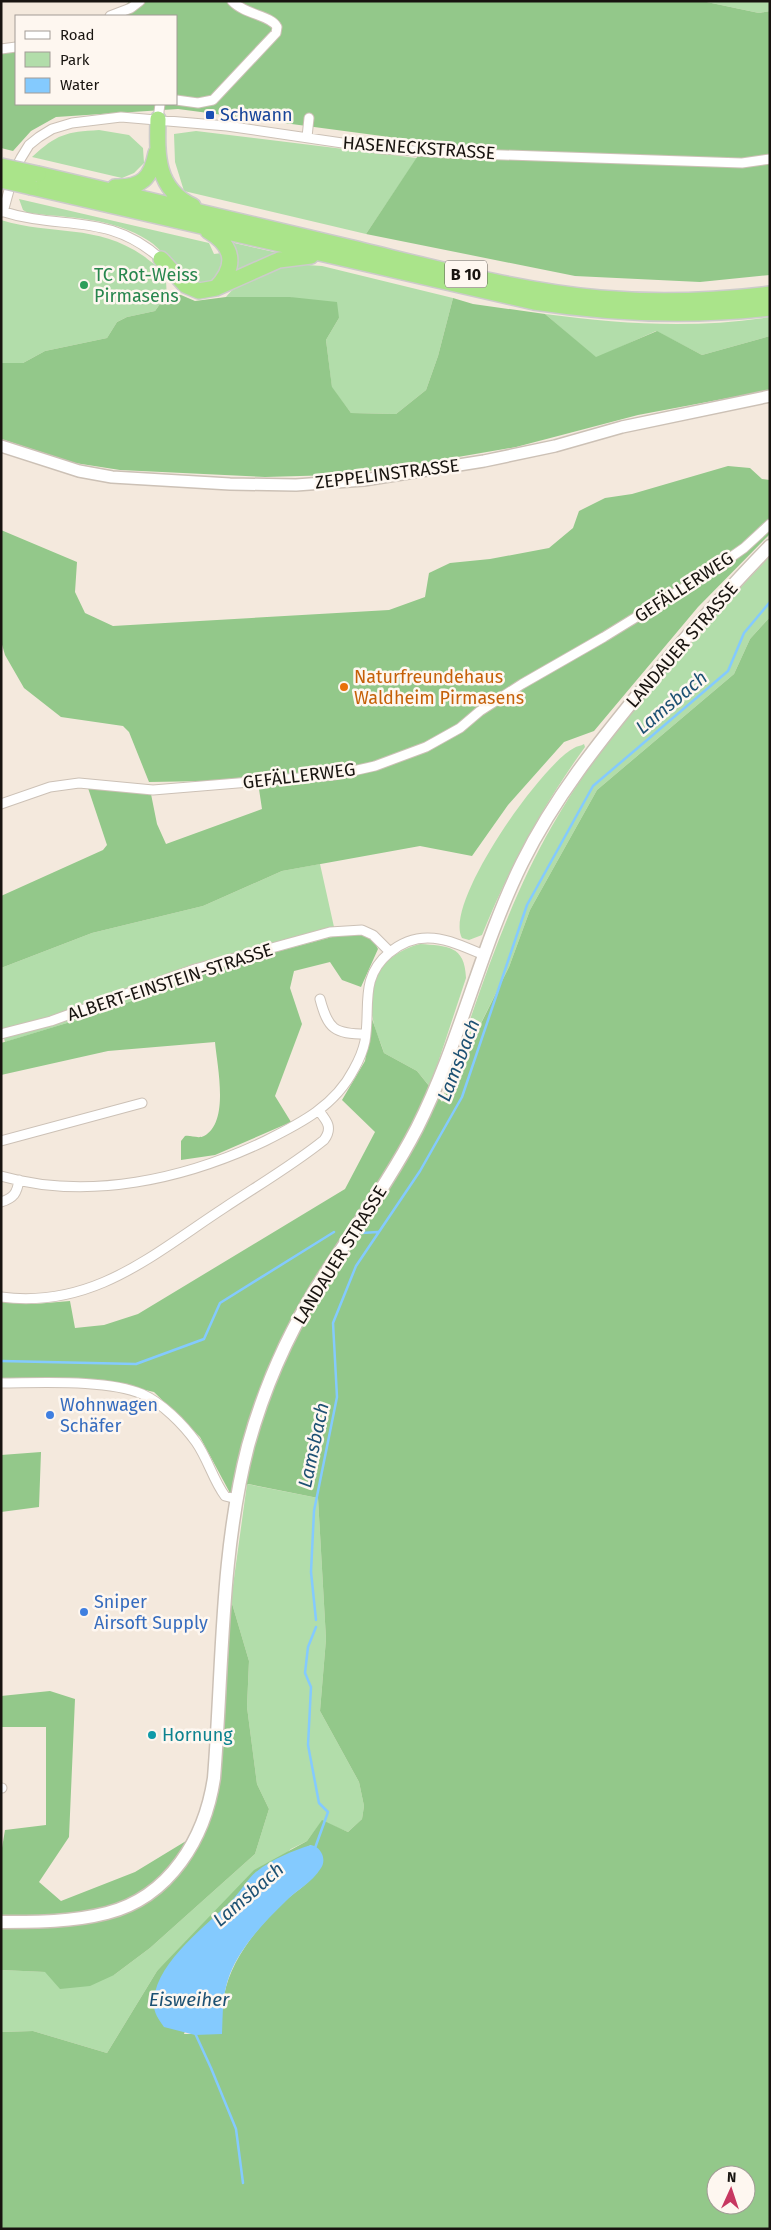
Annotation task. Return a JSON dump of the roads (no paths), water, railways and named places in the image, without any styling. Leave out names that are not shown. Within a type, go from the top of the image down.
[{"type":"highway","points":[[158,119],[158,146],[162,174],[171,191],[186,203],[208,214]]},
{"type":"highway","points":[[94,187],[129,187],[142,182],[150,174],[158,146]]},
{"type":"highway","name":"B 10","points":[[1,166],[34,180],[189,223],[497,295],[597,311],[675,315],[770,308]]},
{"type":"highway","name":"B 10","points":[[1,180],[34,180],[94,187],[492,280],[573,294],[627,300],[676,301],[770,294]]},
{"type":"highway","points":[[189,223],[216,235],[224,242],[228,250],[228,271],[216,288]]},
{"type":"highway","points":[[161,259],[180,280],[191,289],[199,291],[216,288],[279,260],[307,256],[342,259]]},
{"type":"main road","name":"LANDAUER STRASSE","points":[[1,1922],[54,1922],[109,1913],[138,1900],[154,1888],[171,1875],[189,1852],[207,1812],[212,1788],[227,1563],[236,1499],[249,1443],[271,1379],[285,1347],[315,1290],[380,1190],[416,1130],[438,1081],[509,891],[539,831],[580,768],[666,661],[770,546]]},
{"type":"street","points":[[113,15],[131,8],[140,1]]},
{"type":"street","points":[[178,100],[198,102],[213,100],[276,33],[273,21],[243,10],[232,1]]},
{"type":"street","points":[[1,49],[15,47]]},
{"type":"street","points":[[158,119],[160,105]]},
{"type":"street","points":[[307,137],[309,118]]},
{"type":"street","name":"HASENECKSTRASSE","points":[[161,259],[136,241],[106,228],[84,223],[33,219],[2,212],[14,172],[29,145],[52,128],[72,123],[102,119],[158,119],[307,137],[383,149],[447,153],[742,163],[770,160]]},
{"type":"street","name":"ZEPPELINSTRASSE","points":[[1,446],[79,471],[112,477],[230,484],[296,485],[364,480],[484,462],[556,446],[622,427],[770,396]]},
{"type":"street","name":"GEFÄLLERWEG","points":[[1,804],[50,787],[79,783],[152,790],[335,775],[374,766],[426,747],[460,728],[480,711],[522,684],[604,637],[703,576],[744,548],[770,524]]},
{"type":"street","name":"ALBERT-EINSTEIN-STRASSE","points":[[1,1034],[51,1020],[195,969],[330,932],[362,930],[373,935],[390,952]]},
{"type":"street","points":[[1,1176],[67,1186],[103,1186],[173,1174],[212,1164],[242,1152],[319,1111],[339,1092],[349,1078],[362,1053],[366,1034],[366,997],[368,985],[379,962],[390,952],[414,939],[427,938],[447,940],[484,955]]},
{"type":"street","points":[[320,999],[326,1019],[332,1028],[342,1032],[366,1034]]},
{"type":"street","points":[[1,1141],[142,1103]]},
{"type":"street","points":[[1,1297],[30,1300],[59,1297],[90,1289],[126,1273],[324,1140],[329,1127],[319,1111]]},
{"type":"street","points":[[1,1202],[14,1196],[19,1180]]},
{"type":"street","points":[[1,1382],[76,1384],[116,1388],[141,1394],[164,1409],[185,1429],[196,1442],[225,1496],[236,1499]]},
{"type":"water","name":"Eisweiher","points":[[311,1845],[318,1848],[322,1854],[323,1865],[313,1878],[269,1918],[240,1954],[230,1974],[226,1989],[223,2004],[222,2034],[195,2035],[164,2027],[155,2011],[154,1999],[158,1985],[174,1957],[234,1898],[256,1872],[282,1856]]},
{"type":"waterway","name":"Lamsbach","points":[[316,1620],[311,1572],[314,1511],[337,1397],[333,1323],[356,1266],[420,1171],[462,1097],[527,905],[593,786],[728,671],[744,633],[770,602]]},
{"type":"waterway","points":[[1,1361],[136,1364],[204,1339],[220,1303],[334,1232]]},
{"type":"waterway","points":[[361,1233],[378,1232]]},
{"type":"waterway","name":"Lamsbach","points":[[315,1848],[328,1812],[319,1803],[308,1745],[311,1687],[305,1673],[308,1647],[316,1627]]},
{"type":"waterway","name":"Lamsbach","points":[[195,2033],[236,2129],[243,2183]]},
{"type":"place","name":"Schwann","points":[[210,115]]},
{"type":"place","name":"TC Rot-Weiss Pirmasens","points":[[84,285]]},
{"type":"place","name":"Naturfreundehaus Waldheim Pirmasens","points":[[344,687]]},
{"type":"place","name":"Wohnwagen Schäfer","points":[[50,1415]]},
{"type":"place","name":"Sniper Airsoft Supply","points":[[84,1612]]},
{"type":"place","name":"Hornung","points":[[152,1735]]}]
